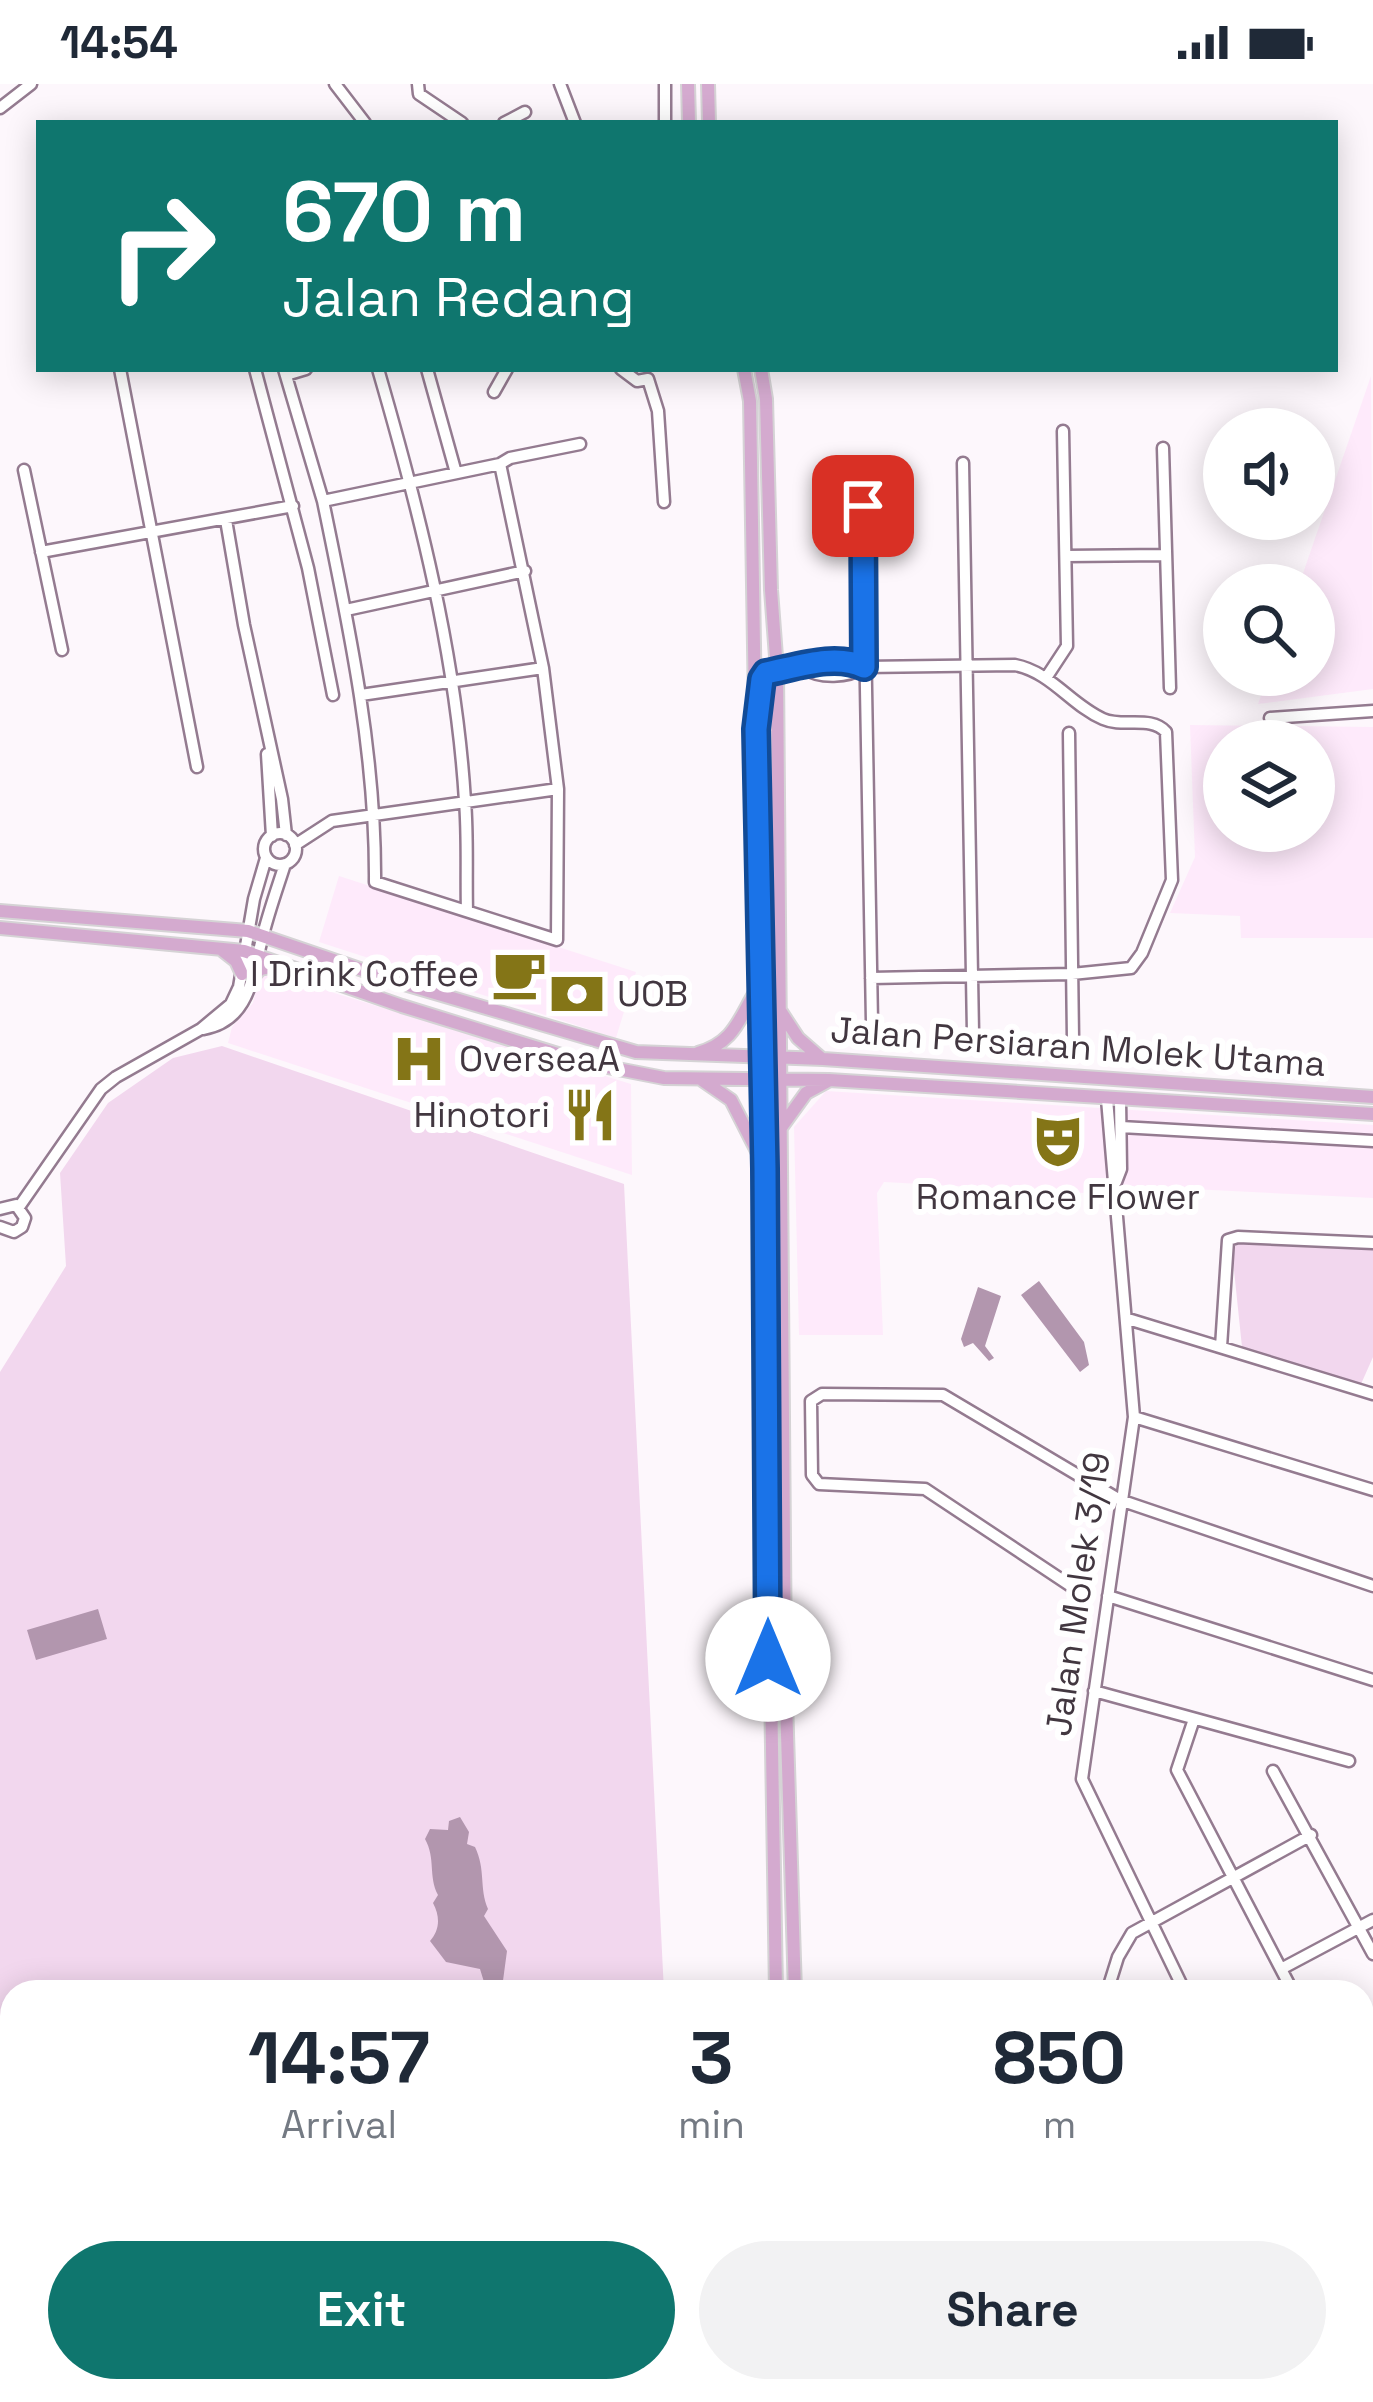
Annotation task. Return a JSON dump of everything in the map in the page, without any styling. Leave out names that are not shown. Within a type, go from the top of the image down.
[{"type":"main road","points":[[688,84],[689,120]]},
{"type":"main road","points":[[708,84],[709,120]]},
{"type":"main road","points":[[745,372],[750,401],[765,1168],[776,1980]]},
{"type":"main road","points":[[761,372],[766,399],[770,590],[777,670],[785,1564],[795,1980]]},
{"type":"main road","points":[[754,622],[763,665],[777,670]]},
{"type":"main road","points":[[756,729],[763,675],[777,670]]},
{"type":"main road","name":"Jalan Persiaran Molek Utama","points":[[0,910],[248,931],[637,1052],[823,1059],[1373,1097]]},
{"type":"main road","name":"Jalan Persiaran Molek Utama","points":[[0,928],[251,953],[587,1063],[664,1078],[829,1080],[1373,1114]]},
{"type":"main road","points":[[215,947],[248,975],[281,965]]},
{"type":"main road","points":[[685,1056],[719,1046],[730,1036],[760,985]]},
{"type":"main road","points":[[778,1005],[798,1038],[823,1059]]},
{"type":"main road","points":[[696,1077],[731,1100],[765,1168]]},
{"type":"main road","points":[[780,1129],[806,1093],[829,1080]]},
{"type":"main road","points":[[766,1441],[785,1442]]},
{"type":"main road","points":[[768,1561],[779,1556],[785,1564]]},
{"type":"street","points":[[2,101],[31,84]]},
{"type":"street","points":[[335,84],[363,120]]},
{"type":"street","points":[[418,84],[419,94],[458,120]]},
{"type":"street","points":[[560,84],[574,120]]},
{"type":"street","points":[[665,84],[665,120]]},
{"type":"street","points":[[510,120],[525,112]]},
{"type":"street","points":[[121,372],[197,767]]},
{"type":"street","points":[[257,372],[293,506],[333,694]]},
{"type":"street","points":[[285,372],[323,501],[361,694],[376,814],[375,882],[557,940],[558,789],[543,668],[500,464]]},
{"type":"street","points":[[379,372],[412,483],[452,682],[465,801],[467,911]]},
{"type":"street","points":[[428,372],[456,473]]},
{"type":"street","points":[[494,392],[505,372]]},
{"type":"street","points":[[650,374],[658,411],[664,502]]},
{"type":"street","points":[[1046,678],[1067,646],[1063,431]]},
{"type":"street","points":[[323,501],[580,444]]},
{"type":"street","points":[[1163,448],[1170,688]]},
{"type":"street","points":[[963,463],[973,1033]]},
{"type":"street","points":[[862,466],[872,1022]]},
{"type":"street","points":[[24,470],[62,650]]},
{"type":"street","points":[[41,552],[293,506]]},
{"type":"street","points":[[226,520],[274,790],[286,835],[295,845],[262,936],[251,953]]},
{"type":"street","points":[[1066,556],[1165,555]]},
{"type":"street","points":[[346,610],[525,571]]},
{"type":"street","points":[[777,670],[803,668],[821,675],[854,674],[864,667],[1022,666],[1107,722],[1164,728],[1172,880],[1132,968],[1072,974],[871,978]]},
{"type":"street","points":[[361,694],[543,668]]},
{"type":"street","points":[[1270,718],[1373,711]]},
{"type":"street","points":[[1069,733],[1073,1039]]},
{"type":"street","points":[[295,845],[332,821],[558,789]]},
{"type":"street","points":[[19,1207],[101,1090],[201,1029],[217,1027],[235,1014],[250,991],[248,931],[266,858],[264,847],[272,836],[269,812],[274,790]]},
{"type":"street","points":[[269,812],[283,811]]},
{"type":"street","points":[[272,836],[286,835]]},
{"type":"street","points":[[266,858],[275,865],[285,864]]},
{"type":"street","points":[[254,899],[272,905]]},
{"type":"street","name":"Jalan Molek 3/19","points":[[1114,1099],[1121,1127],[1121,1168],[1116,1182]]},
{"type":"street","name":"Jalan Molek 3/19","points":[[1114,1099],[1111,1168],[1116,1182],[1134,1417],[1082,1779],[1179,1980]]},
{"type":"street","points":[[1121,1127],[1373,1141]]},
{"type":"street","points":[[0,1209],[8,1204],[19,1207],[25,1218],[22,1227],[9,1232],[0,1227]]},
{"type":"street","points":[[1221,1347],[1228,1240],[1373,1243]]},
{"type":"street","points":[[1128,1319],[1373,1394]]},
{"type":"street","points":[[1086,1596],[925,1489],[818,1484],[812,1475],[811,1401],[815,1396],[944,1395],[1120,1500],[1373,1586]]},
{"type":"street","points":[[1134,1417],[1373,1490]]},
{"type":"street","points":[[1108,1596],[1373,1680]]},
{"type":"street","points":[[1094,1691],[1348,1761]]},
{"type":"street","points":[[1194,1719],[1177,1770],[1287,1980]]},
{"type":"street","points":[[1274,1771],[1373,1954]]},
{"type":"street","points":[[1111,1980],[1126,1939],[1150,1921],[1311,1835]]},
{"type":"street","points":[[1281,1969],[1373,1919]]},
{"type":"shaded area","points":[[1371,376],[1373,689],[1335,694],[1335,564],[1306,564],[1315,540],[1335,540],[1335,480]]},
{"type":"shaded area","points":[[1261,696],[1319,696],[1258,704]]},
{"type":"shaded area","points":[[1190,725],[1203,725],[1203,852],[1335,852],[1335,727],[1373,727],[1373,938],[1241,938],[1240,916],[1170,913],[1195,857]]},
{"type":"shaded area","points":[[339,876],[636,972],[616,1038],[319,942]]},
{"type":"shaded area","points":[[266,972],[631,1084],[632,1175],[228,1043],[232,1027],[253,1003],[259,977]]},
{"type":"shaded area","points":[[222,1046],[624,1184],[663,1980],[0,1980],[0,1372],[66,1266],[60,1173],[108,1103],[173,1058]]},
{"type":"shaded area","points":[[826,1091],[1373,1125],[1373,1198],[1131,1186],[1103,1194],[884,1182],[877,1193],[883,1335],[799,1335],[794,1127]]},
{"type":"shaded area","points":[[1238,1243],[1373,1248],[1373,1357],[1361,1384],[1242,1347],[1232,1251]]},
{"type":"shaded area","points":[[1039,1281],[1084,1342],[1089,1365],[1080,1372],[1021,1295]]},
{"type":"shaded area","points":[[978,1287],[1001,1296],[985,1346],[994,1358],[989,1361],[973,1343],[964,1347],[961,1339]]},
{"type":"shaded area","points":[[98,1609],[107,1639],[36,1660],[27,1630]]},
{"type":"shaded area","points":[[460,1817],[469,1832],[467,1844],[475,1847],[488,1909],[484,1916],[507,1951],[503,1980],[483,1980],[480,1969],[446,1962],[430,1941],[438,1924],[433,1903],[438,1895],[425,1839],[430,1829],[448,1830],[449,1821]]},
{"type":"place","name":"I Drink Coffee","points":[[519,974]]},
{"type":"place","name":"UOB","points":[[577,994]]},
{"type":"place","name":"OverseaA","points":[[419,1059]]},
{"type":"place","name":"Hinotori","points":[[590,1115]]},
{"type":"place","name":"Romance Flower","points":[[1058,1141]]},
{"type":"route","points":[[768,1659],[756,729],[766,673],[813,662],[853,662],[864,667],[863,506]]}]
